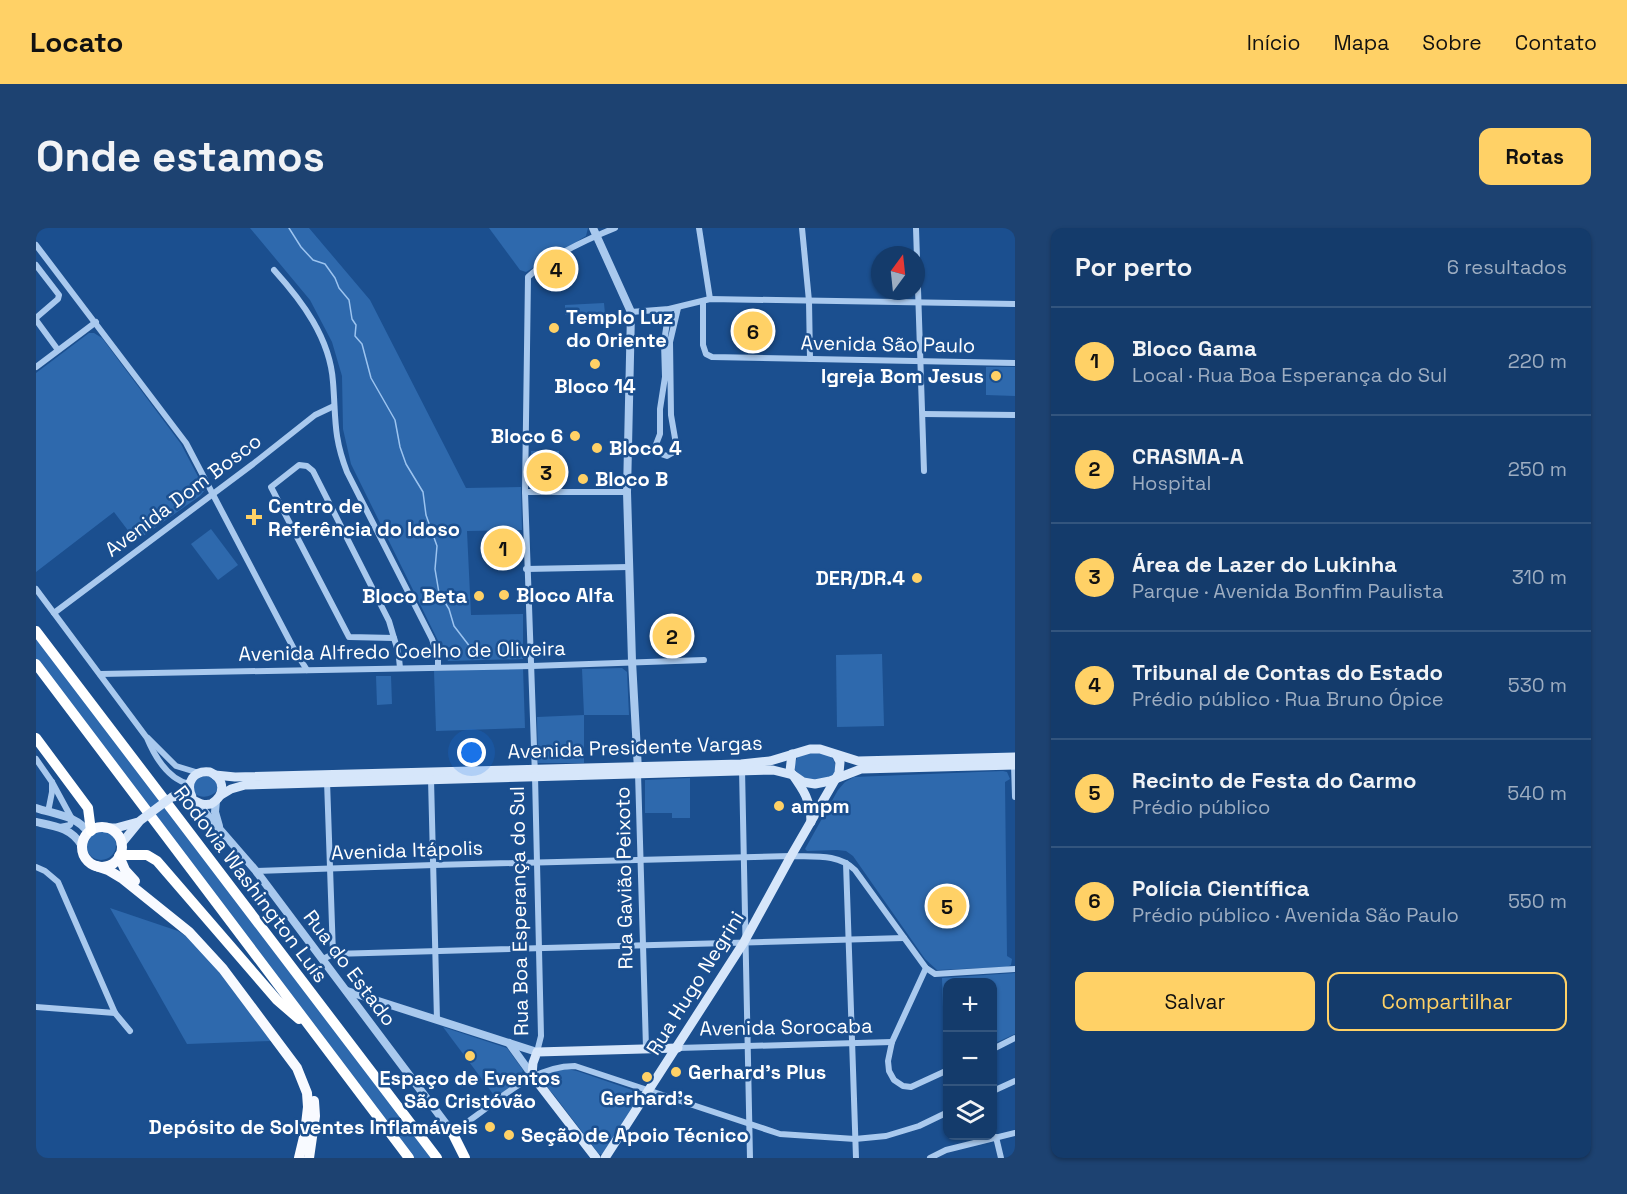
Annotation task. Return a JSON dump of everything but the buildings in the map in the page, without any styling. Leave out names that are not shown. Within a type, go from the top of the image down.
[{"type":"highway","name":"Rodovia Washington Luís","points":[[36,631],[436,1158]]},
{"type":"highway","name":"Rodovia Washington Luís","points":[[36,664],[409,1158]]},
{"type":"highway","points":[[36,738],[88,808],[89,832],[82,846],[85,859],[123,879],[189,932],[223,969],[297,1068],[306,1093],[308,1107],[299,1158]]},
{"type":"highway","points":[[89,832],[105,828],[117,835],[125,870],[131,878],[183,919],[215,951],[284,1040],[308,1077],[312,1089],[315,1116],[309,1158]]},
{"type":"highway","points":[[120,852],[147,855],[157,861],[277,1000],[314,1032]]},
{"type":"highway","points":[[96,866],[110,866],[120,852]]},
{"type":"highway","points":[[452,1132],[465,1158]]},
{"type":"main road","name":"Avenida Presidente Vargas","points":[[742,767],[801,751],[820,749],[858,761],[1015,757]]},
{"type":"main road","points":[[792,754],[790,771],[808,799],[811,824]]},
{"type":"main road","points":[[837,756],[840,768],[837,779]]},
{"type":"main road","name":"Avenida Presidente Vargas","points":[[218,798],[231,789],[244,785],[326,778],[742,767],[773,770],[793,775],[803,782],[815,784],[837,779],[861,769],[1015,765]]},
{"type":"main road","points":[[170,798],[194,799],[206,805],[218,798],[222,784],[215,774],[205,771],[191,779],[189,785],[194,799]]},
{"type":"main road","name":"Avenida Presidente Vargas","points":[[215,774],[235,777],[431,779],[535,772]]},
{"type":"main road","name":"Rua Hugo Negrini","points":[[605,1158],[678,1048],[744,942],[837,779]]},
{"type":"main road","points":[[120,852],[140,821],[189,785]]},
{"type":"main road","points":[[105,828],[116,828],[140,821]]},
{"type":"main road","points":[[664,1048],[670,1059]]},
{"type":"main road","name":"Avenida Sorocaba","points":[[537,1052],[678,1048]]},
{"type":"main road","name":"Rua Boa Esperança do Sul","points":[[532,1075],[532,1063],[537,1052]]},
{"type":"main road","points":[[532,1075],[596,1158]]},
{"type":"street","points":[[615,228],[595,232],[631,312],[678,308],[710,299],[1015,304]]},
{"type":"street","points":[[699,228],[710,299]]},
{"type":"street","points":[[802,228],[809,301],[810,359]]},
{"type":"street","points":[[916,228],[924,471]]},
{"type":"street","name":"Rua Boa Esperança do Sul","points":[[537,1052],[541,1036],[532,666],[526,569],[525,492],[528,278],[539,267],[595,232]]},
{"type":"street","points":[[36,245],[186,443],[307,670]]},
{"type":"street","points":[[37,269],[59,297],[36,320],[58,350]]},
{"type":"street","points":[[274,270],[311,318],[326,349],[333,380],[334,429],[338,451],[346,472],[432,639],[438,657],[438,667]]},
{"type":"street","name":"Avenida São Paulo","points":[[703,302],[703,345],[706,354],[716,358],[1015,363]]},
{"type":"street","points":[[667,342],[678,308]]},
{"type":"street","points":[[667,377],[660,402],[660,434],[655,447],[658,453],[664,456],[670,455],[675,449],[667,377],[669,309]]},
{"type":"street","name":"Rua Gavião Peixoto","points":[[631,312],[627,492],[646,1048]]},
{"type":"street","points":[[36,367],[96,322]]},
{"type":"street","name":"Avenida Dom Bosco","points":[[54,613],[315,415],[334,406]]},
{"type":"street","points":[[923,414],[1015,415]]},
{"type":"street","points":[[394,638],[349,637],[271,486],[295,467],[307,466],[313,471],[389,621],[398,651]]},
{"type":"street","points":[[525,492],[627,492]]},
{"type":"street","points":[[526,569],[629,567]]},
{"type":"street","points":[[36,589],[147,738],[176,766],[199,773]]},
{"type":"street","points":[[399,658],[400,668]]},
{"type":"street","name":"Avenida Alfredo Coelho de Oliveira","points":[[100,674],[532,666],[704,660]]},
{"type":"street","points":[[147,738],[153,753],[166,769],[176,779],[189,785]]},
{"type":"street","points":[[36,759],[52,782],[72,819],[70,825],[59,827]]},
{"type":"street","points":[[1015,765],[1015,797]]},
{"type":"street","points":[[742,767],[750,1158]]},
{"type":"street","points":[[326,778],[333,954]]},
{"type":"street","points":[[431,779],[437,1020]]},
{"type":"street","points":[[48,812],[52,782]]},
{"type":"street","points":[[218,798],[215,812],[219,828]]},
{"type":"street","name":"Rua do Estado","points":[[194,799],[256,872],[452,1132]]},
{"type":"street","points":[[36,808],[72,819],[85,826],[89,832]]},
{"type":"street","points":[[36,822],[59,827],[77,837],[82,846]]},
{"type":"street","name":"Avenida Itápolis","points":[[256,872],[791,856],[830,858],[846,863]]},
{"type":"street","points":[[846,863],[858,874],[926,969],[935,974],[1015,969]]},
{"type":"street","points":[[846,863],[856,1158]]},
{"type":"street","points":[[36,867],[58,882],[115,1013],[130,1031]]},
{"type":"street","points":[[323,959],[333,954],[435,950],[904,938]]},
{"type":"street","points":[[926,969],[892,1042],[888,1061],[889,1071],[894,1080],[903,1086],[911,1087],[943,1072]]},
{"type":"street","points":[[346,991],[537,1052]]},
{"type":"street","points":[[36,1007],[115,1013]]},
{"type":"street","points":[[997,1047],[1015,1038]]},
{"type":"street","name":"Avenida Sorocaba","points":[[678,1048],[892,1042]]},
{"type":"street","points":[[508,1043],[532,1075]]},
{"type":"street","points":[[452,1132],[532,1075],[558,1067],[575,1066],[780,1134],[855,1139],[886,1136],[918,1126],[943,1114]]},
{"type":"street","points":[[997,1089],[1015,1081]]},
{"type":"street","points":[[997,1137],[1015,1133]]},
{"type":"street","points":[[930,1158],[975,1140]]},
{"type":"street","points":[[997,1140],[1001,1158]]},
{"type":"shaded area","points":[[250,228],[309,228],[370,300],[466,488],[521,487],[522,530],[467,531],[471,615],[523,614],[523,659],[448,661],[351,464],[343,429],[342,376],[332,342],[310,300]]},
{"type":"shaded area","points":[[489,228],[588,228],[586,236],[526,272],[520,270]]},
{"type":"shaded area","points":[[604,303],[605,314],[565,315],[565,305]]},
{"type":"shaded area","points":[[89,333],[102,338],[181,444],[205,490],[200,496],[136,541],[114,512],[36,572],[36,373]]},
{"type":"shaded area","points":[[986,367],[1015,367],[1015,396],[986,395]]},
{"type":"shaded area","points":[[531,451],[559,451],[560,488],[532,488]]},
{"type":"shaded area","points":[[211,529],[238,565],[218,580],[191,544]]},
{"type":"shaded area","points":[[36,637],[432,1158],[412,1158],[36,659]]},
{"type":"shaded area","points":[[882,654],[884,726],[837,727],[836,655]]},
{"type":"shaded area","points":[[523,668],[525,728],[436,731],[434,671]]},
{"type":"shaded area","points":[[622,668],[627,672],[629,715],[584,715],[582,669]]},
{"type":"shaded area","points":[[376,676],[391,676],[392,704],[377,705]]},
{"type":"shaded area","points":[[584,715],[584,763],[538,763],[537,717]]},
{"type":"shaded area","points":[[808,752],[830,756],[835,763],[834,776],[825,780],[805,780],[795,770],[794,765],[798,756]]},
{"type":"shaded area","points":[[1007,772],[1010,779],[1005,782],[1007,956],[1012,959],[1011,965],[1007,967],[937,970],[925,959],[853,856],[846,851],[807,851],[805,849],[838,790],[854,777]]},
{"type":"shaded area","points":[[215,776],[218,790],[215,793],[202,797],[192,792],[195,777]]},
{"type":"shaded area","points":[[690,778],[690,818],[672,818],[672,813],[645,813],[645,780]]},
{"type":"shaded area","points":[[101,830],[107,831],[115,839],[115,851],[107,859],[101,860],[95,859],[87,851],[86,845],[87,839],[95,831]]},
{"type":"shaded area","points":[[110,908],[178,931],[189,938],[207,956],[271,1041],[187,1044]]},
{"type":"shaded area","points":[[1015,973],[1015,1034],[997,1042],[997,978],[943,978],[943,1008],[942,978]]},
{"type":"shaded area","points":[[443,1027],[507,1048],[523,1070],[520,1079],[496,1098]]},
{"type":"shaded area","points":[[567,1069],[638,1092],[641,1095],[603,1155],[599,1154],[554,1095],[538,1078]]},
{"type":"waterway","points":[[289,228],[313,260],[325,264],[349,300],[352,319],[356,325],[355,336],[362,344],[371,378],[395,420],[406,464],[423,492],[426,515],[437,546],[435,569],[439,593],[449,609],[454,626],[474,652]]},
{"type":"place","name":"Tribunal de Contas do Estado","points":[[556,269]]},
{"type":"place","name":"Templo Luz do Oriente","points":[[554,328]]},
{"type":"place","name":"Polícia Científica","points":[[753,331]]},
{"type":"place","name":"Bloco 14","points":[[595,364]]},
{"type":"place","name":"Igreja Bom Jesus","points":[[996,376]]},
{"type":"place","name":"Bloco 6","points":[[575,436]]},
{"type":"place","name":"Bloco 4","points":[[597,448]]},
{"type":"place","name":"Área de Lazer do Lukinha","points":[[546,472]]},
{"type":"place","name":"Bloco B","points":[[583,479]]},
{"type":"place","name":"Centro de Referência do Idoso","points":[[254,517]]},
{"type":"place","name":"Bloco Gama","points":[[503,548]]},
{"type":"place","name":"DER/DR.4","points":[[917,578]]},
{"type":"place","name":"Bloco Alfa","points":[[504,595]]},
{"type":"place","name":"Bloco Beta","points":[[479,596]]},
{"type":"place","name":"CRASMA-A","points":[[672,636]]},
{"type":"place","name":"ampm","points":[[779,806]]},
{"type":"place","name":"Recinto de Festa do Carmo","points":[[947,906]]},
{"type":"place","name":"Espaço de Eventos São Cristóvão","points":[[470,1056]]},
{"type":"place","name":"Gerhard's Plus","points":[[676,1072]]},
{"type":"place","name":"Gerhard's","points":[[647,1077]]},
{"type":"place","name":"Depósito de Solventes Inflamáveis","points":[[490,1127]]},
{"type":"place","name":"Seção de Apoio Técnico","points":[[509,1135]]}]
